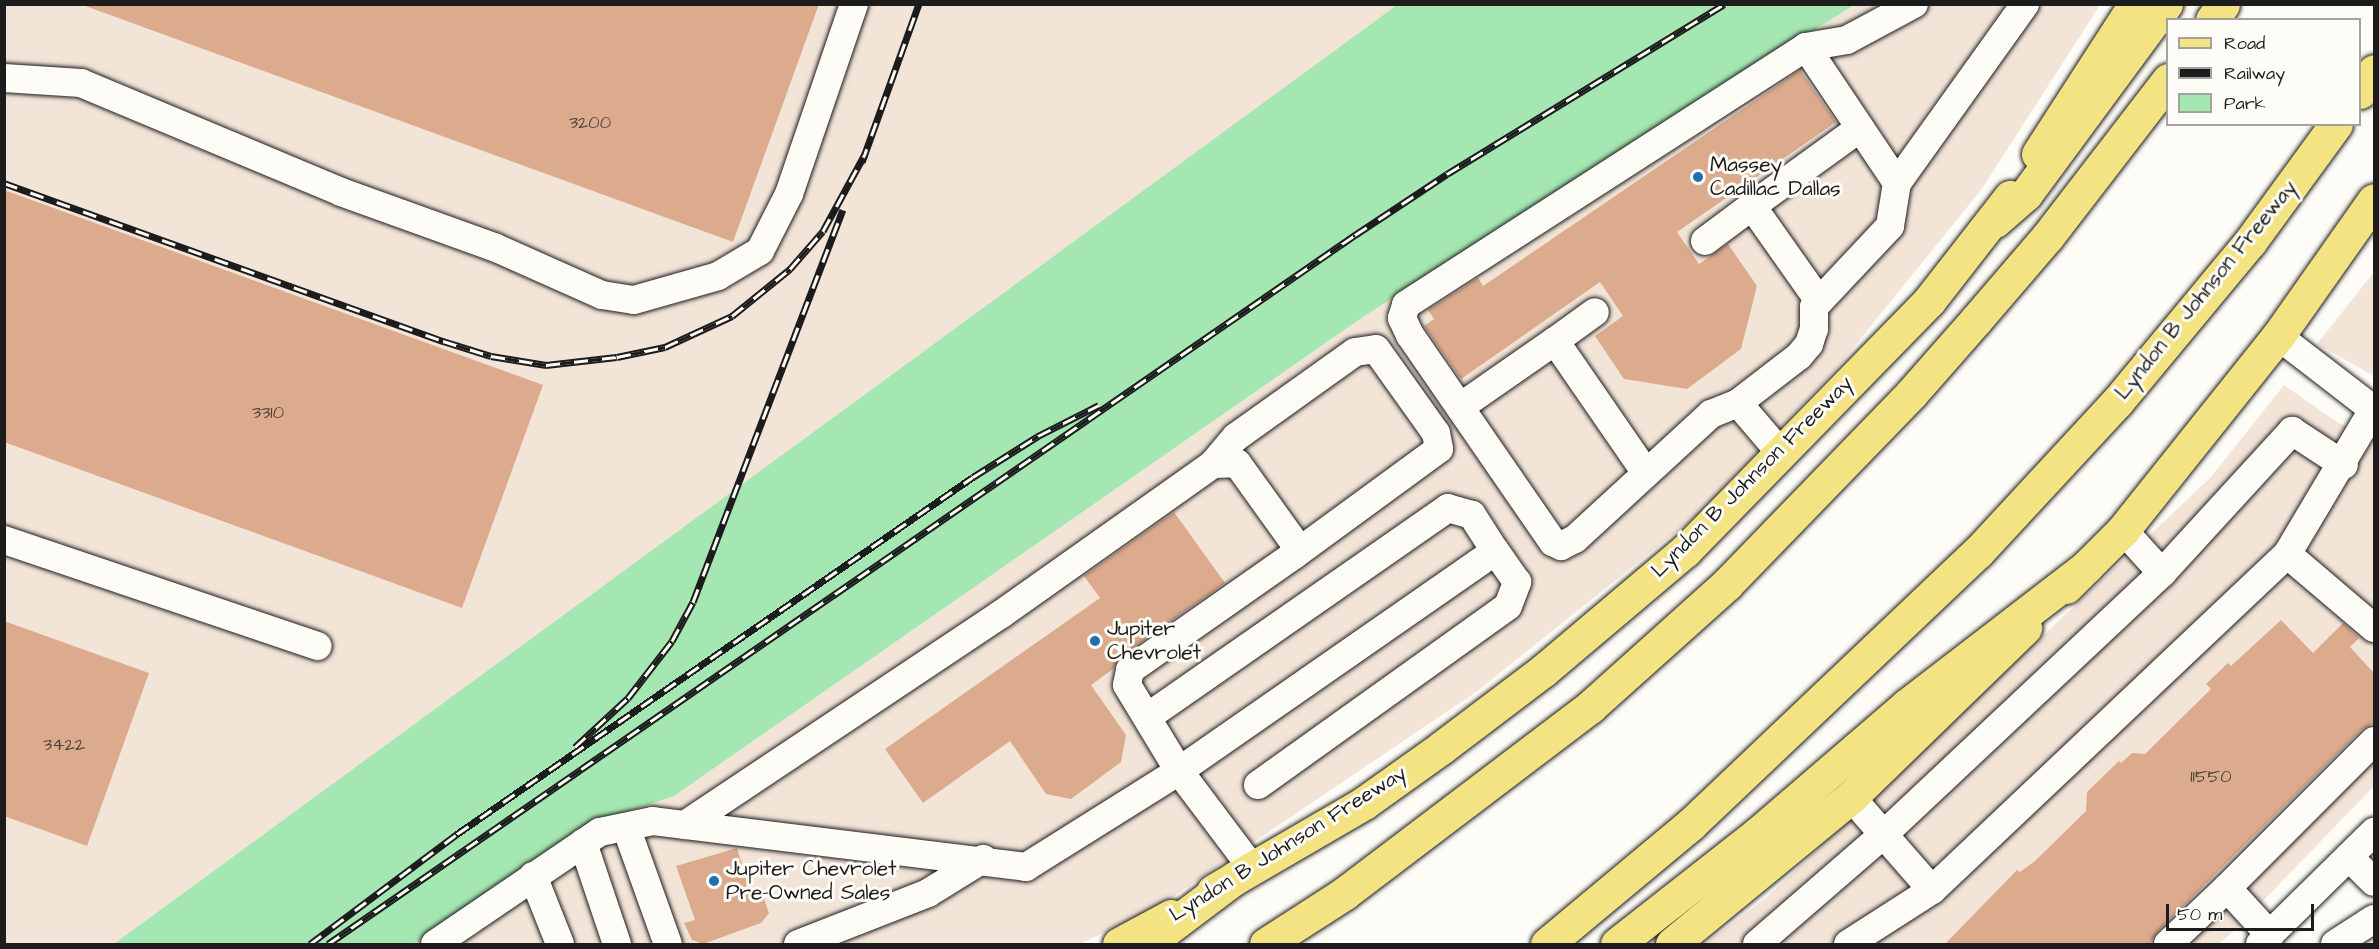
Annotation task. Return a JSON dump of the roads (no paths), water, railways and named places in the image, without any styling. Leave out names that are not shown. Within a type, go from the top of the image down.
[{"type":"main road","name":"Lyndon B Johnson Freeway","points":[[1119,945],[1364,802],[1544,670],[1685,551],[1779,451],[1929,301],[1995,221],[2135,4]]},
{"type":"main road","points":[[1995,221],[2026,194],[2166,4]]},
{"type":"main road","points":[[2213,18],[2223,4]]},
{"type":"main road","points":[[2361,90],[2374,71]]},
{"type":"main road","points":[[1266,945],[1345,893],[1590,707],[1727,584],[1911,394],[1969,328],[2048,236],[2166,83]]},
{"type":"main road","name":"Lyndon B Johnson Freeway","points":[[1547,945],[1699,816],[1978,552],[2117,402],[2250,242],[2335,126]]},
{"type":"main road","points":[[1672,945],[1851,797],[2123,530],[2277,336],[2374,200]]},
{"type":"main road","points":[[1617,945],[1756,835],[1907,705],[2086,567]]},
{"type":"main road","points":[[1147,945],[1244,872]]},
{"type":"street","points":[[4,78],[81,83],[341,192],[494,247],[602,295],[634,300],[718,276],[760,251],[789,194],[854,4]]},
{"type":"street","points":[[1914,4],[1847,40],[1806,47],[1406,305],[1402,318],[1410,335],[1553,542],[1561,546],[1575,539],[1711,414],[1738,403],[1809,344],[1814,307],[1890,226],[1897,183],[2025,4]]},
{"type":"street","points":[[1806,47],[1897,183]]},
{"type":"street","points":[[1705,241],[1860,128]]},
{"type":"street","points":[[1752,206],[1819,301]]},
{"type":"street","points":[[1460,407],[1595,312]]},
{"type":"street","points":[[1860,941],[1932,890],[2287,554],[2343,465],[2374,410],[2277,336]]},
{"type":"street","points":[[1555,341],[1646,473]]},
{"type":"street","points":[[685,825],[1000,615],[1213,464],[1236,437],[1355,352],[1376,349],[1436,433],[1439,449],[1294,555],[1130,670],[1127,685],[1244,872]]},
{"type":"street","points":[[1738,403],[1779,451]]},
{"type":"street","points":[[1757,945],[1883,835],[2162,573],[2292,431],[2343,465]]},
{"type":"street","points":[[1213,464],[1238,463],[1296,545],[1294,555]]},
{"type":"street","points":[[1147,717],[1448,508],[1472,515],[1517,582],[1508,606],[1258,785]]},
{"type":"street","points":[[2123,530],[2162,573]]},
{"type":"street","points":[[4,540],[318,646]]},
{"type":"street","points":[[439,943],[533,876],[600,832],[653,821],[982,859],[1026,867],[1179,771],[1495,551]]},
{"type":"street","points":[[2287,554],[2374,628]]},
{"type":"street","points":[[2168,945],[2374,741]]},
{"type":"street","points":[[1851,797],[1932,890]]},
{"type":"street","points":[[626,827],[668,945]]},
{"type":"street","points":[[583,843],[617,945]]},
{"type":"street","points":[[2227,888],[2265,940],[2366,844]]},
{"type":"street","points":[[2366,844],[2374,882]]},
{"type":"street","points":[[798,945],[928,893],[982,859]]},
{"type":"street","points":[[533,876],[560,945]]},
{"type":"street","points":[[2335,945],[2374,919]]},
{"type":"railway","points":[[862,162],[919,4]]},
{"type":"railway","points":[[328,944],[1355,235],[1447,174],[1724,4]]},
{"type":"railway","points":[[4,183],[443,341],[491,356],[546,365],[617,357],[665,347],[732,316],[790,269],[823,231],[865,154]]},
{"type":"railway","points":[[575,747],[628,698],[672,641],[693,602],[843,210]]},
{"type":"railway","points":[[310,944],[457,834],[973,477],[1038,436],[1099,405]]},
{"type":"place","name":"Massey Cadillac Dallas","points":[[1698,177]]},
{"type":"place","name":"Jupiter Chevrolet","points":[[1095,641]]},
{"type":"place","name":"Jupiter Chevrolet Pre-Owned Sales","points":[[714,881]]}]
